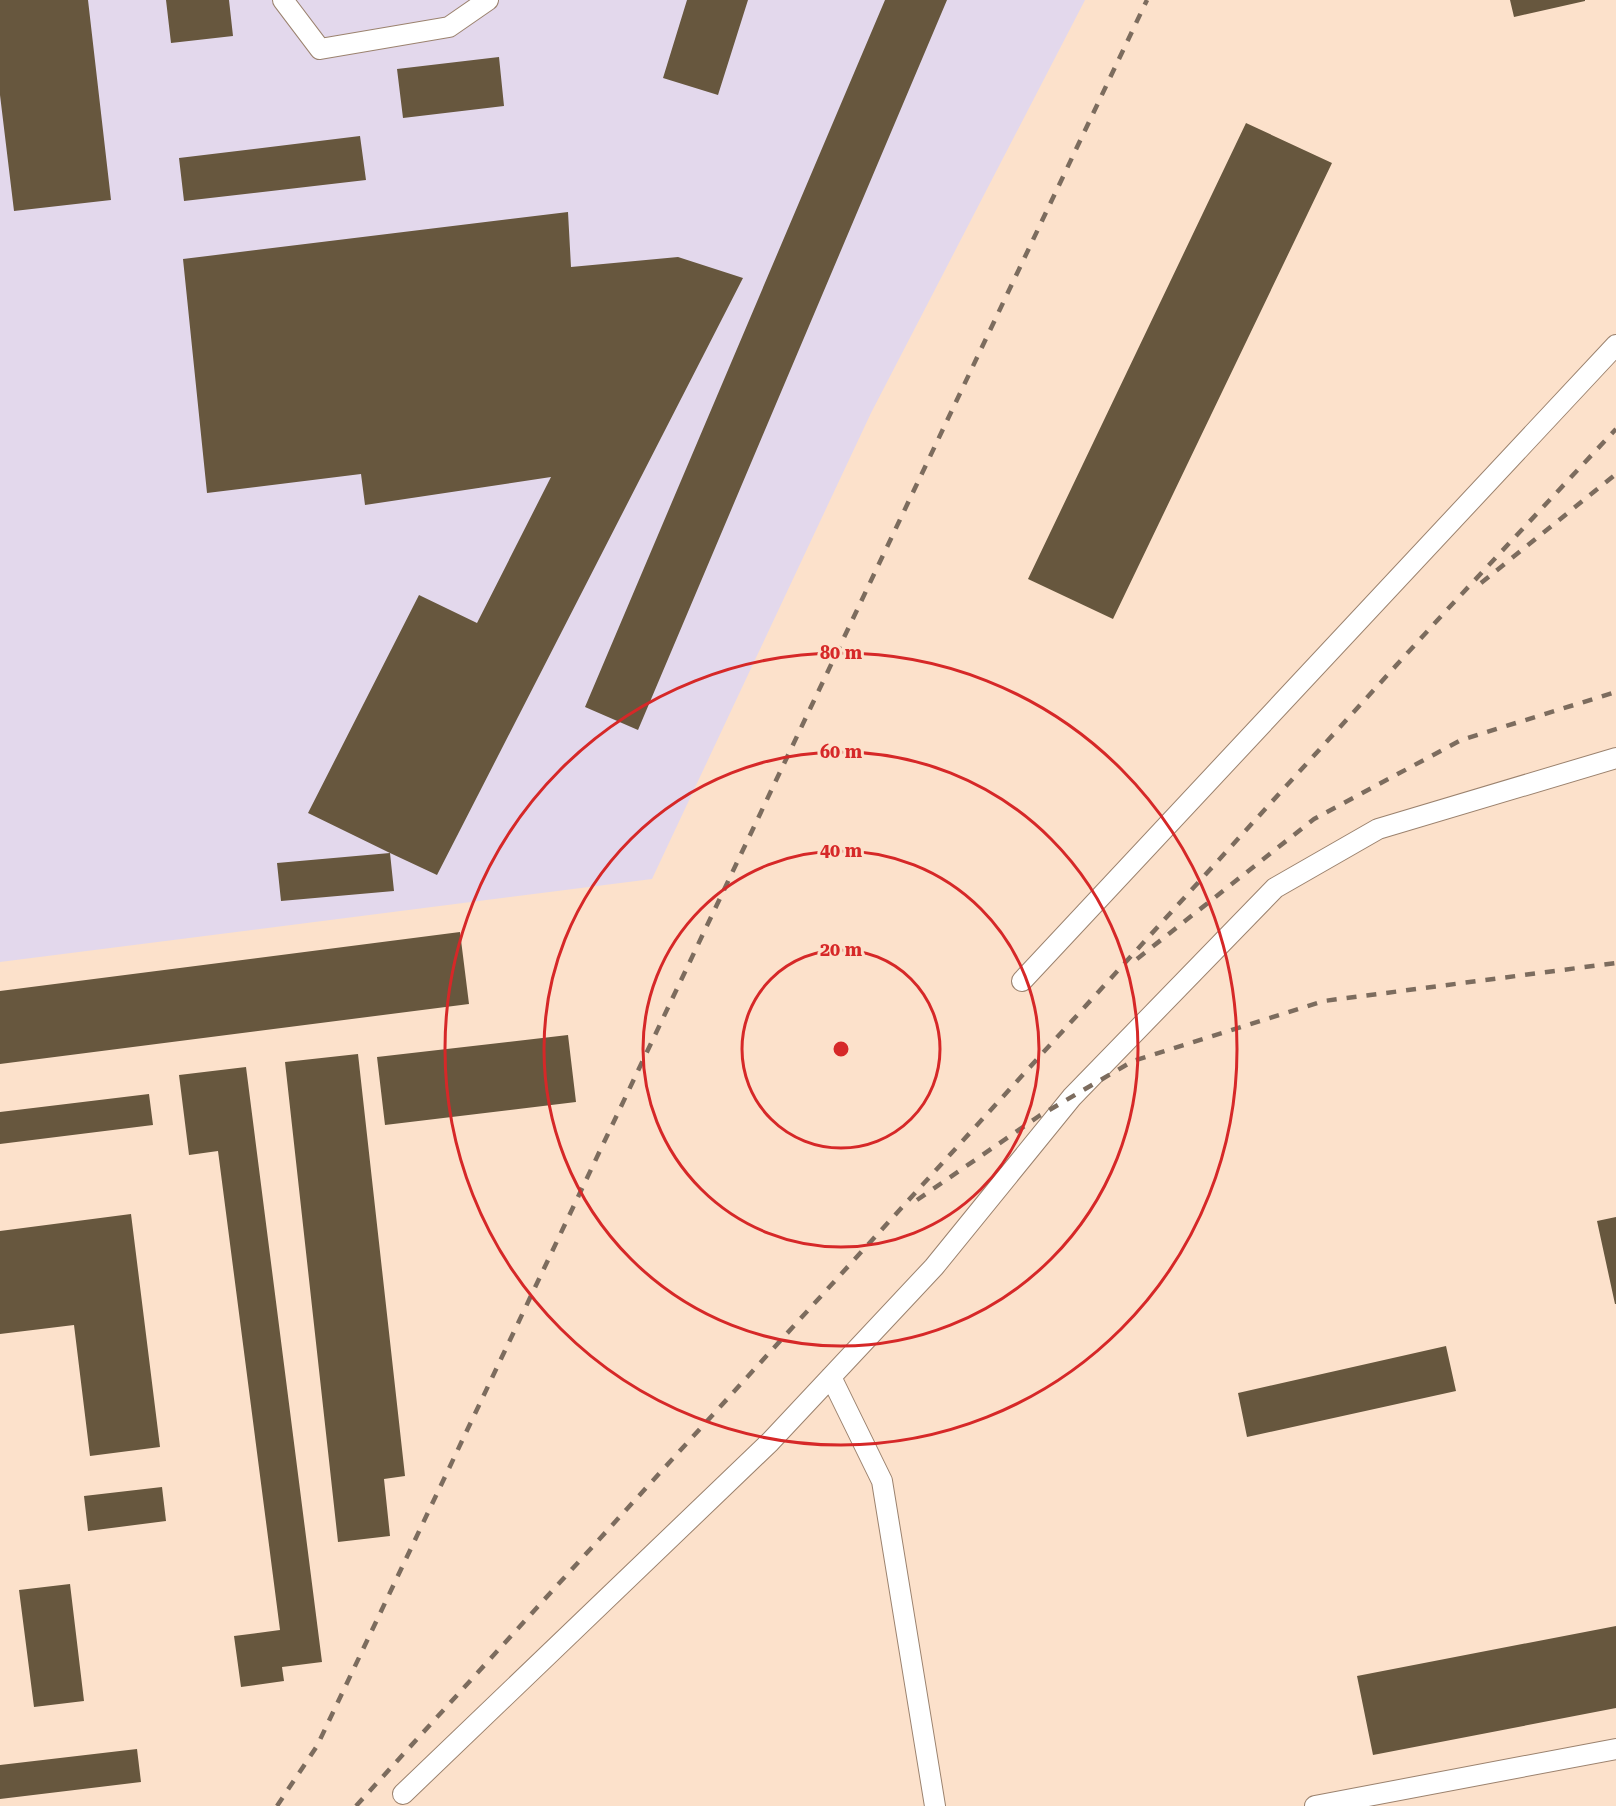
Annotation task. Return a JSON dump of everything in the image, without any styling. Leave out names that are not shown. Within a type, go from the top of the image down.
[{"type":"lane","points":[[284,0],[320,49],[449,27],[488,0]]},
{"type":"lane","points":[[1022,981],[1616,345]]},
{"type":"lane","points":[[403,1794],[770,1442],[934,1267],[1072,1097],[1275,888],[1378,829],[1616,758]]},
{"type":"lane","points":[[831,1377],[882,1481],[935,1806]]},
{"type":"lane","points":[[1315,1806],[1616,1749]]},
{"type":"shaded area","points":[[0,0],[1085,0],[871,413],[652,879],[0,962]]},
{"type":"building","points":[[0,0],[88,0],[111,200],[14,211],[0,95]]},
{"type":"building","points":[[166,0],[229,0],[233,36],[171,43]]},
{"type":"building","points":[[687,0],[748,0],[718,95],[663,78]]},
{"type":"building","points":[[885,0],[947,0],[638,730],[585,707]]},
{"type":"building","points":[[1510,0],[1585,0],[1585,1],[1514,17]]},
{"type":"building","points":[[499,57],[504,106],[403,118],[397,69]]},
{"type":"building","points":[[1246,123],[1332,163],[1113,619],[1028,579]]},
{"type":"building","points":[[360,136],[366,180],[184,201],[179,158]]},
{"type":"building","points":[[568,212],[571,267],[678,257],[743,278],[437,875],[308,813],[419,595],[477,623],[551,477],[365,505],[361,474],[207,493],[183,259]]},
{"type":"building","points":[[390,853],[394,891],[281,901],[277,863]]},
{"type":"building","points":[[460,932],[469,1004],[0,1064],[0,991]]},
{"type":"building","points":[[568,1035],[576,1102],[385,1125],[377,1057]]},
{"type":"building","points":[[358,1054],[405,1476],[384,1479],[390,1536],[338,1542],[285,1062]]},
{"type":"building","points":[[246,1067],[322,1662],[282,1667],[284,1681],[241,1687],[234,1636],[280,1630],[218,1151],[189,1155],[179,1075]]},
{"type":"building","points":[[149,1094],[153,1125],[0,1144],[0,1112]]},
{"type":"building","points":[[131,1214],[160,1447],[90,1456],[74,1325],[0,1334],[0,1231]]},
{"type":"building","points":[[1616,1217],[1616,1304],[1615,1304],[1597,1221]]},
{"type":"building","points":[[1446,1346],[1456,1391],[1247,1437],[1238,1393]]},
{"type":"building","points":[[162,1487],[166,1521],[88,1531],[84,1496]]},
{"type":"building","points":[[70,1584],[84,1701],[34,1707],[19,1590]]},
{"type":"building","points":[[1616,1626],[1616,1708],[1373,1755],[1357,1676]]},
{"type":"building","points":[[137,1749],[141,1782],[0,1799],[0,1765]]},
{"type":"railway","points":[[277,1806],[317,1746],[1147,0]]},
{"type":"railway","points":[[356,1806],[1444,613],[1616,429]]},
{"type":"railway","points":[[1481,583],[1616,474]]},
{"type":"railway","points":[[1137,959],[1314,819],[1461,740],[1616,692]]},
{"type":"railway","points":[[917,1200],[1039,1116],[1133,1061],[1324,1001],[1616,963]]}]
